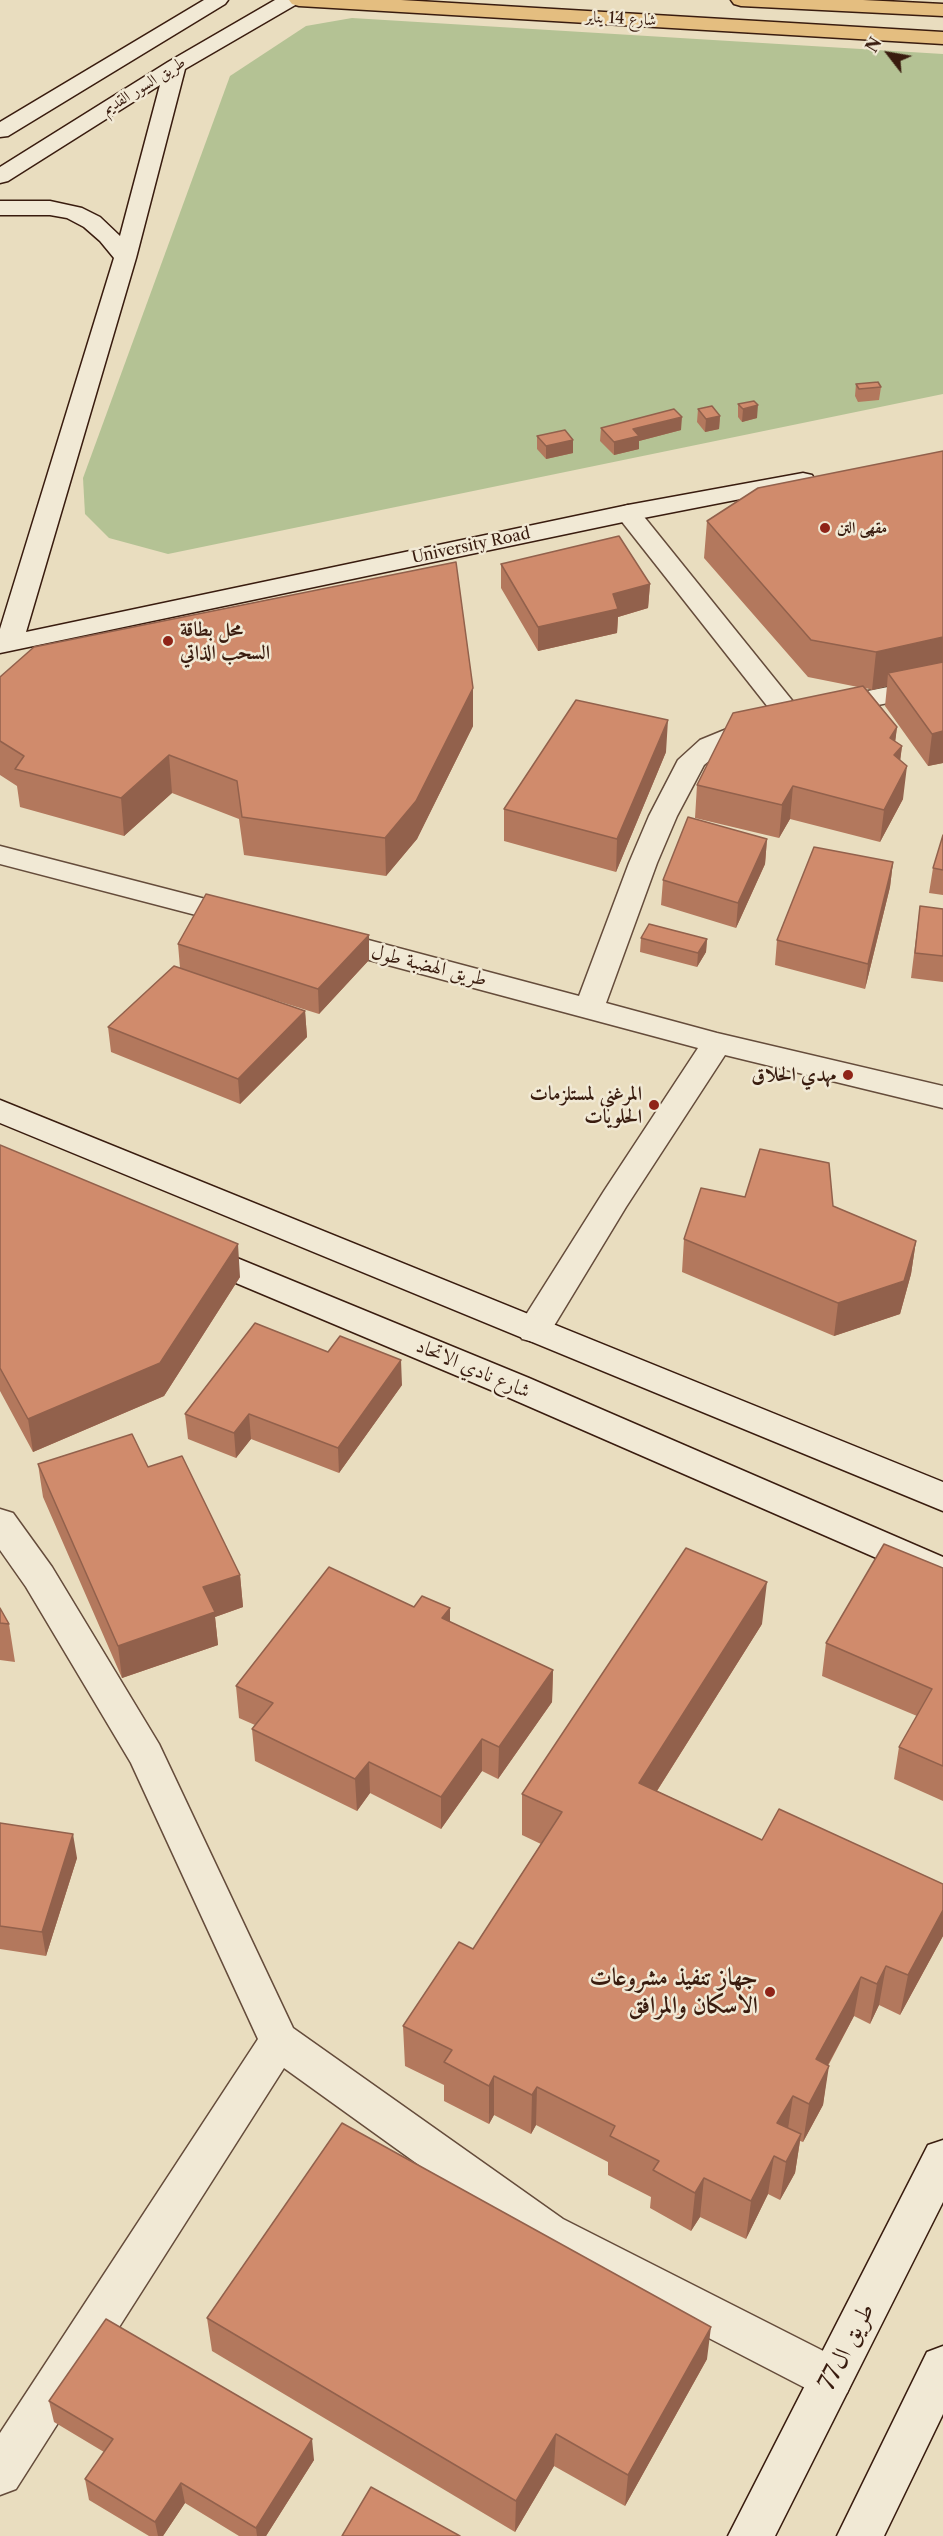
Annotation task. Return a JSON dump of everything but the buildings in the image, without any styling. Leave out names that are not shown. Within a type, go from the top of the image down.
[{"type":"highway","name":"شارع 14 يناير","points":[[299,0],[943,38]]},
{"type":"highway","points":[[741,0],[943,10]]},
{"type":"main road","name":"طريق السور القديم","points":[[0,131],[218,0]]},
{"type":"main road","name":"طريق السور القديم","points":[[0,176],[175,66],[290,0]]},
{"type":"main road","points":[[5,644],[125,258],[175,66]]},
{"type":"main road","points":[[0,208],[50,208],[74,213],[100,229],[125,258]]},
{"type":"main road","name":"University Road","points":[[5,644],[628,513],[826,475]]},
{"type":"main road","points":[[628,513],[789,715]]},
{"type":"main road","points":[[590,1007],[643,863],[663,816],[692,760],[710,746],[747,728],[789,715],[943,684]]},
{"type":"main road","points":[[0,855],[271,925]]},
{"type":"main road","name":"طريق الهضبة طول","points":[[305,934],[590,1007],[938,1104]]},
{"type":"main road","points":[[534,1330],[615,1199],[717,1043]]},
{"type":"main road","points":[[0,1111],[943,1497]]},
{"type":"main road","name":"شارع نادي الاتحاد","points":[[172,1243],[517,1387],[943,1573]]},
{"type":"main road","points":[[0,1523],[39,1577],[146,1755],[279,2041],[548,2233],[831,2378]]},
{"type":"main road","points":[[0,2473],[279,2041]]},
{"type":"main road","name":"طريق ال77","points":[[752,2536],[943,2159]]},
{"type":"main road","points":[[860,2536],[943,2367]]},
{"type":"green space","points":[[352,18],[943,54],[943,394],[168,554],[109,538],[85,514],[83,478],[230,76],[306,26]]},
{"type":"place","name":"مقهى التن","points":[[825,528]]},
{"type":"place","name":"محل بطاقة السحب الذاتي","points":[[168,641]]},
{"type":"place","name":"مهدي الحلاق","points":[[848,1075]]},
{"type":"place","name":"المرغني لمستلزمات الحلويات","points":[[654,1105]]},
{"type":"place","name":"جهاز تنفيذ مشروعات الاسكان والمرافق","points":[[770,1992]]}]
